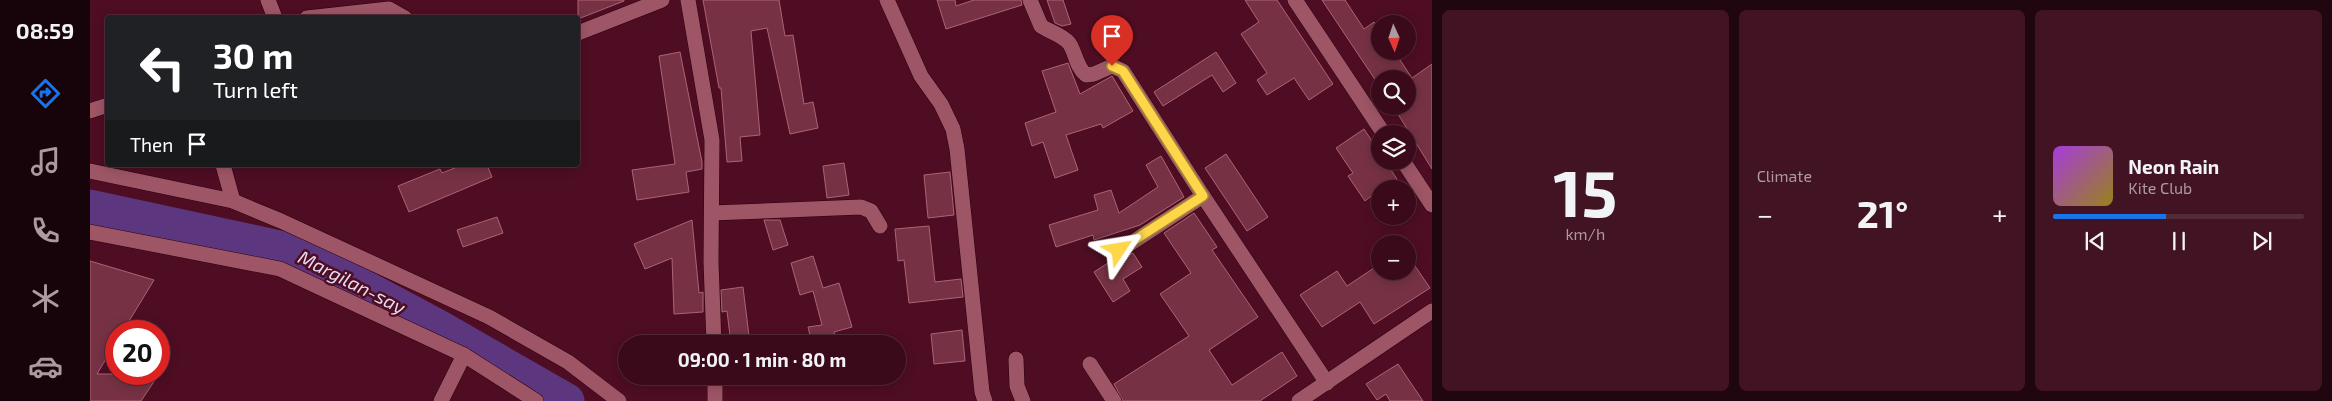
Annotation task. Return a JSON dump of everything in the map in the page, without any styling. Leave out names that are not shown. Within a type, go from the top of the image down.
[{"type":"street","points":[[268,0],[274,15]]},
{"type":"street","points":[[580,32],[662,0]]},
{"type":"street","points":[[688,0],[712,140],[714,335]]},
{"type":"street","points":[[887,0],[921,76],[942,104],[953,129],[957,149],[982,392],[985,401]]},
{"type":"street","points":[[1030,0],[1041,26],[1060,36],[1070,44],[1081,71],[1086,75],[1094,74],[1112,66],[1123,71],[1327,383]]},
{"type":"street","points":[[1295,0],[1378,125]]},
{"type":"street","points":[[334,15],[389,9],[400,15]]},
{"type":"street","points":[[90,111],[105,106]]},
{"type":"street","points":[[224,167],[234,201]]},
{"type":"street","points":[[1409,170],[1432,205]]},
{"type":"street","points":[[90,171],[234,201],[281,221],[489,318],[568,362],[619,401]]},
{"type":"street","points":[[1119,250],[1203,196]]},
{"type":"street","points":[[712,212],[861,207],[870,211],[880,226]]},
{"type":"street","points":[[90,232],[280,270],[464,355],[536,401]]},
{"type":"street","points":[[1299,401],[1432,311]]},
{"type":"street","points":[[441,401],[464,355]]},
{"type":"street","points":[[1016,359],[1017,386],[1023,401]]},
{"type":"street","points":[[1090,364],[1114,401]]},
{"type":"street","points":[[715,385],[715,401]]},
{"type":"building","points":[[578,0],[624,0],[580,18],[580,15],[578,15]]},
{"type":"building","points":[[703,0],[779,0],[785,36],[793,35],[804,104],[813,102],[818,128],[790,134],[767,28],[751,31],[760,135],[740,137],[742,161],[727,162],[721,88],[719,88]]},
{"type":"building","points":[[937,0],[955,0],[956,6],[974,0],[1021,0],[1022,5],[946,29]]},
{"type":"building","points":[[1047,0],[1063,0],[1071,24],[1062,26],[1055,23]]},
{"type":"building","points":[[1245,0],[1277,0],[1333,84],[1309,100],[1294,78],[1267,95],[1257,80],[1267,73],[1241,34],[1259,22]]},
{"type":"building","points":[[1322,0],[1345,0],[1364,29],[1371,24],[1371,60],[1400,60],[1407,70],[1371,70],[1371,74]]},
{"type":"building","points":[[680,52],[702,169],[686,172],[689,192],[637,200],[632,170],[675,164],[659,56]]},
{"type":"building","points":[[1216,52],[1236,83],[1223,92],[1212,75],[1163,106],[1154,92]]},
{"type":"building","points":[[1068,63],[1080,94],[1112,76],[1133,111],[1103,128],[1101,124],[1066,135],[1078,170],[1055,178],[1043,142],[1032,146],[1025,123],[1056,112],[1042,71]]},
{"type":"building","points":[[1432,64],[1432,169],[1416,143],[1416,125],[1405,125],[1399,115],[1416,115],[1416,75]]},
{"type":"building","points":[[1364,129],[1371,140],[1371,170],[1391,170],[1397,179],[1371,180],[1371,196],[1365,201],[1348,176],[1353,173],[1336,148]]},
{"type":"building","points":[[1226,154],[1268,217],[1247,231],[1205,168]]},
{"type":"building","points":[[1161,156],[1184,197],[1140,225],[1094,240],[1093,235],[1056,247],[1049,225],[1098,210],[1094,195],[1111,190],[1119,213],[1158,187],[1146,165]]},
{"type":"building","points":[[844,163],[849,195],[827,198],[823,166]]},
{"type":"building","points":[[457,167],[488,167],[492,177],[409,212],[398,186],[440,169],[442,173]]},
{"type":"building","points":[[950,172],[954,215],[928,218],[924,175]]},
{"type":"building","points":[[1194,213],[1217,247],[1212,250],[1258,317],[1209,350],[1232,385],[1282,352],[1297,376],[1260,401],[1123,401],[1114,384],[1189,336],[1160,294],[1191,273],[1164,233]]},
{"type":"building","points":[[497,217],[503,233],[463,247],[457,230]]},
{"type":"building","points":[[692,220],[699,293],[703,292],[703,312],[674,314],[672,258],[645,269],[634,244]]},
{"type":"building","points":[[764,220],[780,220],[788,245],[773,250]]},
{"type":"building","points":[[929,226],[935,282],[961,279],[963,297],[909,303],[904,260],[898,261],[895,229]]},
{"type":"building","points":[[1133,253],[1142,267],[1123,279],[1130,291],[1113,302],[1094,272],[1114,259],[1120,260]]},
{"type":"building","points":[[813,256],[823,288],[839,283],[852,327],[834,332],[835,335],[810,335],[808,327],[822,325],[813,291],[800,295],[791,263]]},
{"type":"building","points":[[90,261],[154,280],[130,320],[105,320],[105,361],[97,374],[105,374],[105,385],[152,385],[141,401],[90,401]]},
{"type":"building","points":[[1416,267],[1430,288],[1374,324],[1360,302],[1322,327],[1300,295],[1337,271],[1347,286],[1371,270],[1371,280],[1416,280]]},
{"type":"building","points":[[743,287],[749,335],[730,335],[727,311],[722,312],[721,290]]},
{"type":"building","points":[[962,330],[965,361],[934,364],[931,334]]},
{"type":"building","points":[[1398,364],[1423,401],[1390,401],[1386,394],[1377,400],[1366,384]]},
{"type":"waterway","name":"Margilan-say","points":[[90,207],[298,252],[440,328],[567,401]]},
{"type":"route","points":[[1112,66],[1123,71],[1203,196],[1119,250]]}]
